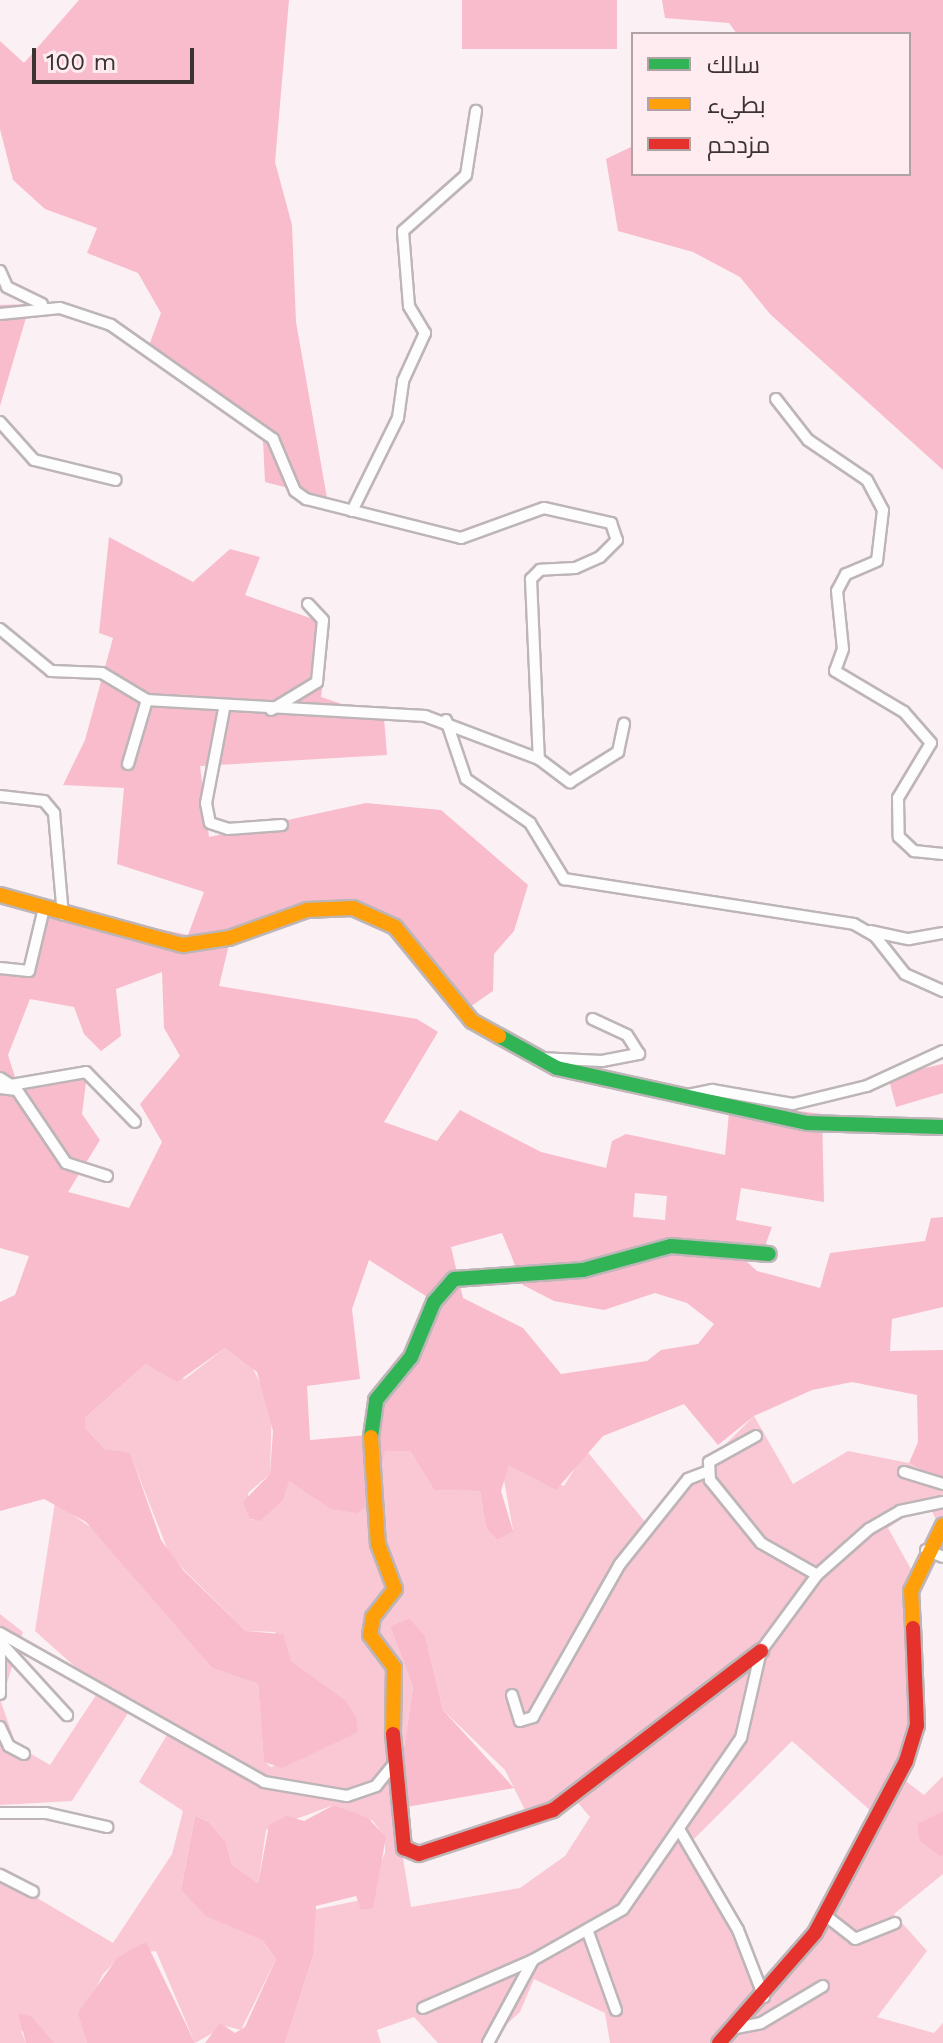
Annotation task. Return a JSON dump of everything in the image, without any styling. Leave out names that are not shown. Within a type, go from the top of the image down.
[{"type":"street","points":[[352,511],[398,418],[403,381],[425,333],[409,306],[403,231],[466,175],[476,111]]},
{"type":"street","points":[[0,271],[7,287],[48,307],[111,325],[273,439],[295,491],[352,511],[461,538],[544,508],[614,526],[617,540],[600,557],[532,577],[539,759]]},
{"type":"street","points":[[0,314],[48,307]]},
{"type":"street","points":[[776,399],[808,440],[867,480],[883,510],[877,561],[846,574],[837,591],[843,649],[835,671],[904,712],[931,743],[898,798],[899,837],[914,851],[943,854]]},
{"type":"street","points":[[0,422],[34,460],[116,480]]},
{"type":"street","points":[[269,711],[317,682],[323,620],[308,604]]},
{"type":"street","points":[[0,629],[51,671],[102,673],[147,700],[224,709],[446,720],[539,759],[564,780],[576,780],[618,752],[624,724]]},
{"type":"street","points":[[128,764],[147,700]]},
{"type":"street","points":[[224,709],[208,781],[210,823],[228,829],[282,825]]},
{"type":"street","points":[[446,720],[466,779],[530,823],[564,879],[909,939],[943,933]]},
{"type":"street","points":[[0,796],[50,805],[63,915]]},
{"type":"street","points":[[0,895],[63,915],[183,945],[229,938],[307,910],[353,908],[395,927],[472,1021],[529,1058],[807,1123],[943,1127]]},
{"type":"street","points":[[0,968],[29,971],[44,908]]},
{"type":"street","points":[[866,930],[905,974],[943,991]]},
{"type":"street","points":[[529,1058],[602,1061],[639,1054],[627,1035],[592,1019]]},
{"type":"street","points":[[688,1095],[712,1090],[793,1104],[867,1086],[943,1051]]},
{"type":"street","points":[[6,1087],[86,1072],[135,1122]]},
{"type":"street","points":[[0,1078],[56,1154],[107,1176]]},
{"type":"street","points":[[769,1254],[671,1246],[583,1270],[454,1279],[434,1302],[411,1357],[371,1412],[378,1544],[395,1582],[370,1626],[399,1691],[392,1766],[404,1848],[419,1854],[449,1847],[525,1822],[582,1792],[644,1735],[761,1651],[817,1575],[869,1529],[917,1506],[943,1502]]},
{"type":"street","points":[[512,1695],[520,1721],[533,1717],[620,1564],[688,1479],[706,1472],[718,1453],[756,1436]]},
{"type":"street","points":[[706,1472],[761,1543],[817,1575]]},
{"type":"street","points":[[904,1472],[943,1484]]},
{"type":"street","points":[[719,2043],[764,1997],[826,1916],[915,1737],[910,1603],[926,1550],[943,1525]]},
{"type":"street","points":[[926,1550],[943,1557]]},
{"type":"street","points":[[0,1633],[278,1787],[357,1795],[392,1766]]},
{"type":"street","points":[[0,1642],[0,1694]]},
{"type":"street","points":[[0,1642],[67,1715]]},
{"type":"street","points":[[423,2008],[533,1960],[588,1932],[644,1888],[679,1829],[741,1738],[761,1651]]},
{"type":"street","points":[[0,1727],[9,1746],[24,1754]]},
{"type":"street","points":[[0,1813],[46,1813],[107,1827]]},
{"type":"street","points":[[679,1829],[738,1930],[764,1997]]},
{"type":"street","points":[[0,1875],[33,1892]]},
{"type":"street","points":[[826,1916],[855,1939],[895,1923]]},
{"type":"street","points":[[588,1932],[616,2010]]},
{"type":"street","points":[[488,2043],[533,1960]]},
{"type":"street","points":[[736,2028],[761,2023],[823,1986]]},
{"type":"shaded area","points":[[79,0],[289,0],[275,162],[292,225],[296,322],[327,498],[265,482],[263,440],[217,393],[147,351],[161,313],[138,273],[87,253],[97,228],[45,209],[13,180],[0,129],[0,41],[24,63]]},
{"type":"shaded area","points":[[462,0],[617,0],[617,49],[462,49]]},
{"type":"shaded area","points":[[662,0],[943,0],[943,470],[770,314],[740,277],[693,252],[618,231],[606,159],[631,147],[631,176],[911,176],[911,32],[736,32],[729,23],[665,18]]},
{"type":"shaded area","points":[[30,304],[0,406],[0,305]]},
{"type":"shaded area","points":[[109,537],[193,582],[230,549],[260,557],[245,595],[330,625],[321,697],[384,718],[387,755],[200,766],[209,837],[366,803],[441,810],[528,885],[514,931],[494,954],[493,991],[464,1011],[391,921],[315,905],[230,940],[219,986],[417,1019],[438,1032],[384,1122],[437,1141],[460,1110],[541,1152],[606,1168],[612,1141],[626,1134],[725,1155],[730,1102],[822,1114],[824,1202],[741,1188],[736,1220],[772,1227],[765,1246],[736,1252],[757,1271],[820,1288],[830,1253],[925,1241],[931,1218],[943,1217],[943,1307],[892,1319],[890,1351],[943,1350],[943,1482],[909,1463],[918,1442],[917,1395],[852,1382],[812,1390],[754,1416],[718,1445],[684,1404],[603,1436],[556,1490],[509,1465],[501,1491],[513,1531],[497,1540],[486,1528],[480,1491],[434,1490],[410,1451],[385,1451],[373,1502],[357,1513],[331,1509],[289,1481],[283,1500],[260,1521],[250,1519],[243,1502],[270,1474],[273,1431],[257,1372],[225,1348],[177,1382],[146,1364],[85,1418],[85,1428],[105,1449],[130,1453],[161,1540],[183,1570],[246,1631],[283,1634],[291,1661],[346,1701],[356,1718],[358,1732],[282,1768],[264,1762],[258,1684],[212,1668],[86,1522],[44,1499],[0,1511],[0,1302],[15,1295],[29,1256],[0,1248],[0,965],[32,972],[45,905],[188,935],[204,892],[117,864],[124,788],[63,785],[85,740],[113,638],[99,633]],"holes":[[[162,972],[164,1028],[180,1056],[140,1104],[162,1142],[129,1208],[68,1192],[100,1140],[82,1114],[87,1074],[15,1077],[8,1055],[30,999],[74,1007],[84,1034],[101,1051],[121,1036],[116,989]],[[635,1193],[667,1196],[665,1220],[633,1217]],[[502,1233],[523,1285],[554,1301],[604,1310],[655,1293],[687,1303],[714,1324],[698,1344],[661,1350],[647,1361],[561,1374],[523,1328],[463,1298],[451,1247]],[[369,1260],[429,1298],[421,1356],[377,1408],[380,1434],[310,1440],[307,1386],[360,1379],[352,1309]]]},
{"type":"shaded area","points":[[943,1064],[943,1093],[896,1107],[888,1076]]},
{"type":"shaded area","points":[[225,1348],[250,1363],[272,1406],[270,1474],[248,1493],[251,1520],[260,1520],[288,1480],[316,1498],[385,1451],[410,1451],[434,1490],[480,1491],[486,1528],[497,1540],[513,1530],[502,1469],[509,1465],[564,1486],[586,1450],[646,1523],[754,1416],[793,1484],[848,1451],[909,1463],[943,1482],[943,1534],[927,1501],[888,1528],[912,1571],[915,1717],[898,1775],[924,1795],[943,1776],[943,1811],[917,1825],[943,1855],[943,1874],[894,1914],[927,1951],[877,2017],[934,2033],[943,2023],[943,2043],[610,2043],[605,2013],[534,1979],[520,2012],[486,2043],[438,2043],[414,2017],[377,2030],[381,2043],[285,2043],[313,1956],[313,1910],[375,1897],[374,1877],[385,1853],[385,1837],[373,1821],[334,1805],[266,1830],[258,1885],[232,1865],[226,1842],[209,1822],[195,1816],[181,1890],[207,1916],[263,1941],[276,1959],[241,2030],[225,2026],[195,2043],[156,1951],[123,1954],[103,1974],[81,2018],[87,2043],[54,2043],[21,2031],[26,2043],[0,2043],[0,1876],[113,1943],[172,1854],[183,1811],[139,1782],[171,1728],[132,1707],[72,1801],[0,1805],[0,1614],[23,1632],[1,1702],[16,1745],[50,1765],[100,1689],[35,1631],[55,1502],[93,1529],[212,1668],[258,1684],[264,1761],[271,1767],[358,1732],[328,1689],[291,1661],[275,1632],[246,1631],[170,1556],[130,1454],[105,1449],[85,1428],[84,1419],[146,1364],[185,1379]],"holes":[[[409,1618],[425,1635],[443,1710],[505,1770],[531,1822],[574,1798],[590,1817],[565,1856],[520,1888],[411,1907],[395,1809],[413,1687],[390,1626]],[[792,1741],[872,1812],[829,1914],[762,2002],[690,1843]]]},
{"type":"shaded area","points":[[409,1618],[425,1635],[443,1710],[514,1788],[395,1809],[413,1687],[390,1626]]},
{"type":"shaded area","points":[[334,1805],[368,1818],[386,1837],[373,1908],[361,1910],[356,1896],[316,1906],[313,1956],[285,2043],[205,2043],[220,2023],[235,2033],[245,2027],[276,1959],[263,1941],[206,1916],[181,1890],[195,1816],[209,1822],[226,1842],[232,1865],[258,1884],[269,1825],[287,1816],[304,1821]]},
{"type":"shaded area","points":[[943,1811],[943,1855],[940,1856],[920,1841],[917,1824]]},
{"type":"shaded area","points":[[146,1942],[195,2043],[87,2043],[78,2013],[118,1957]]},
{"type":"shaded area","points":[[18,2014],[31,2016],[54,2043],[26,2043]]},
{"type":"traffic: fast","points":[[499,1036],[557,1068],[807,1123],[943,1127]]},
{"type":"traffic: fast","points":[[371,1437],[376,1400],[411,1357],[434,1302],[454,1279],[583,1270],[671,1246],[769,1254]]},
{"type":"traffic: slow","points":[[0,895],[183,945],[229,938],[307,910],[353,908],[395,927],[472,1021],[499,1036]]},
{"type":"traffic: slow","points":[[371,1437],[378,1544],[395,1589],[373,1617],[370,1635],[394,1667],[393,1734]]},
{"type":"traffic: slow","points":[[913,1628],[911,1591],[943,1525]]},
{"type":"traffic: jam","points":[[719,2043],[815,1933],[906,1761],[917,1726],[913,1628]]},
{"type":"traffic: jam","points":[[393,1734],[404,1848],[419,1854],[553,1810],[761,1651]]}]
